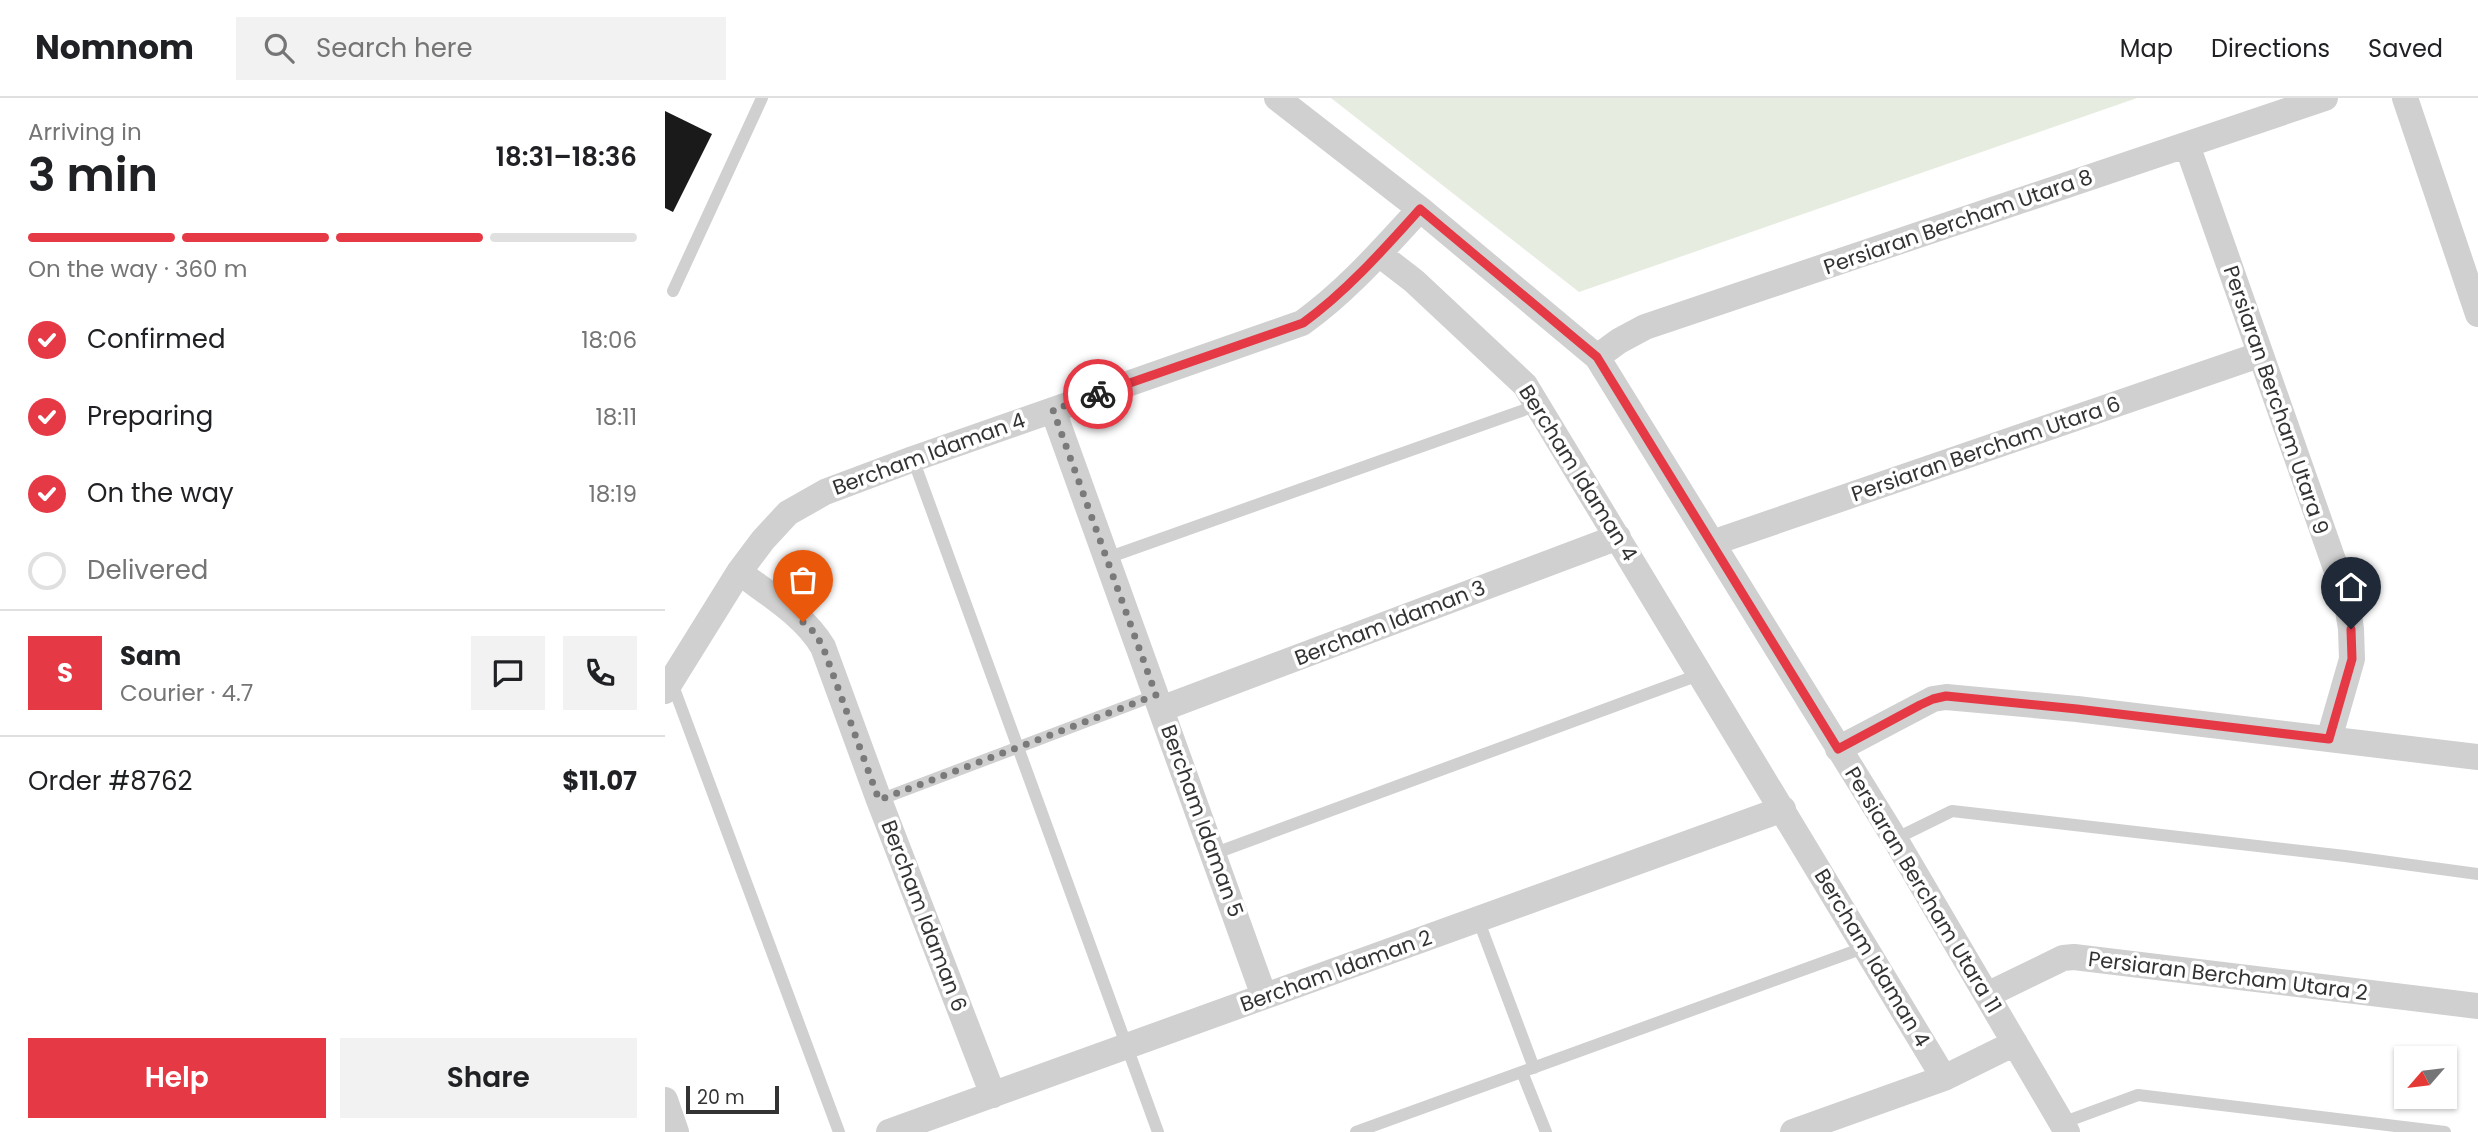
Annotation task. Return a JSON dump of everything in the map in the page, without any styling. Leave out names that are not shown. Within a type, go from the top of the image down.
[{"type":"street","name":"Persiaran Bercham Utara 11","points":[[1277,98],[1420,209],[1597,357],[1895,839],[2064,1127]]},
{"type":"street","name":"Persiaran Bercham Utara 8","points":[[1597,357],[1645,327],[2325,98]]},
{"type":"street","points":[[2405,98],[2478,314]]},
{"type":"street","name":"Persiaran Bercham Utara 9","points":[[2187,145],[2346,597],[2352,659],[2329,739]]},
{"type":"street","points":[[1379,254],[1420,209]]},
{"type":"street","name":"Bercham Idaman 4","points":[[668,685],[739,572],[788,513],[825,492],[912,459],[1303,323],[1324,308],[1379,254],[1414,281],[1525,385],[1944,1078]]},
{"type":"street","name":"Persiaran Bercham Utara 6","points":[[1712,543],[2259,355]]},
{"type":"street","name":"Bercham Idaman 5","points":[[1053,410],[1264,996]]},
{"type":"street","name":"Bercham Idaman 3","points":[[1159,702],[1618,537]]},
{"type":"street","name":"Bercham Idaman 6","points":[[739,572],[803,622],[819,640],[831,665],[879,800],[993,1095]]},
{"type":"street","points":[[1838,749],[1926,702],[1946,696],[2478,757]]},
{"type":"street","name":"Bercham Idaman 2","points":[[889,1132],[1783,809]]},
{"type":"street","name":"Persiaran Bercham Utara 2","points":[[1987,995],[2068,957],[2478,1006]]},
{"type":"street","points":[[1793,1132],[1944,1078],[2015,1043]]},
{"type":"street","points":[[665,1100],[676,1132]]},
{"type":"lane","points":[[673,291],[762,98]]},
{"type":"lane","points":[[1107,558],[1538,405]]},
{"type":"lane","points":[[912,459],[1159,1132]]},
{"type":"lane","points":[[1213,854],[1701,674]]},
{"type":"lane","points":[[668,685],[839,1132]]},
{"type":"lane","points":[[879,800],[1018,747],[1159,702]]},
{"type":"lane","points":[[1895,839],[1952,811],[2478,874]]},
{"type":"lane","points":[[1478,919],[1546,1132]]},
{"type":"lane","points":[[1356,1132],[1866,947]]},
{"type":"lane","points":[[2064,1127],[2138,1095],[2445,1132]]},
{"type":"shaded area","points":[[1331,98],[2137,98],[1579,292]]},
{"type":"building","points":[[665,111],[712,134],[673,212],[665,208]]},
{"type":"way so far","points":[[803,622],[815,633],[831,665],[879,800],[1156,695],[1053,410],[1098,394]]},
{"type":"route","points":[[1098,394],[1303,323],[1324,308],[1420,209],[1597,357],[1838,749],[1920,705],[1946,696],[2329,739],[2352,659],[2351,629]]}]
